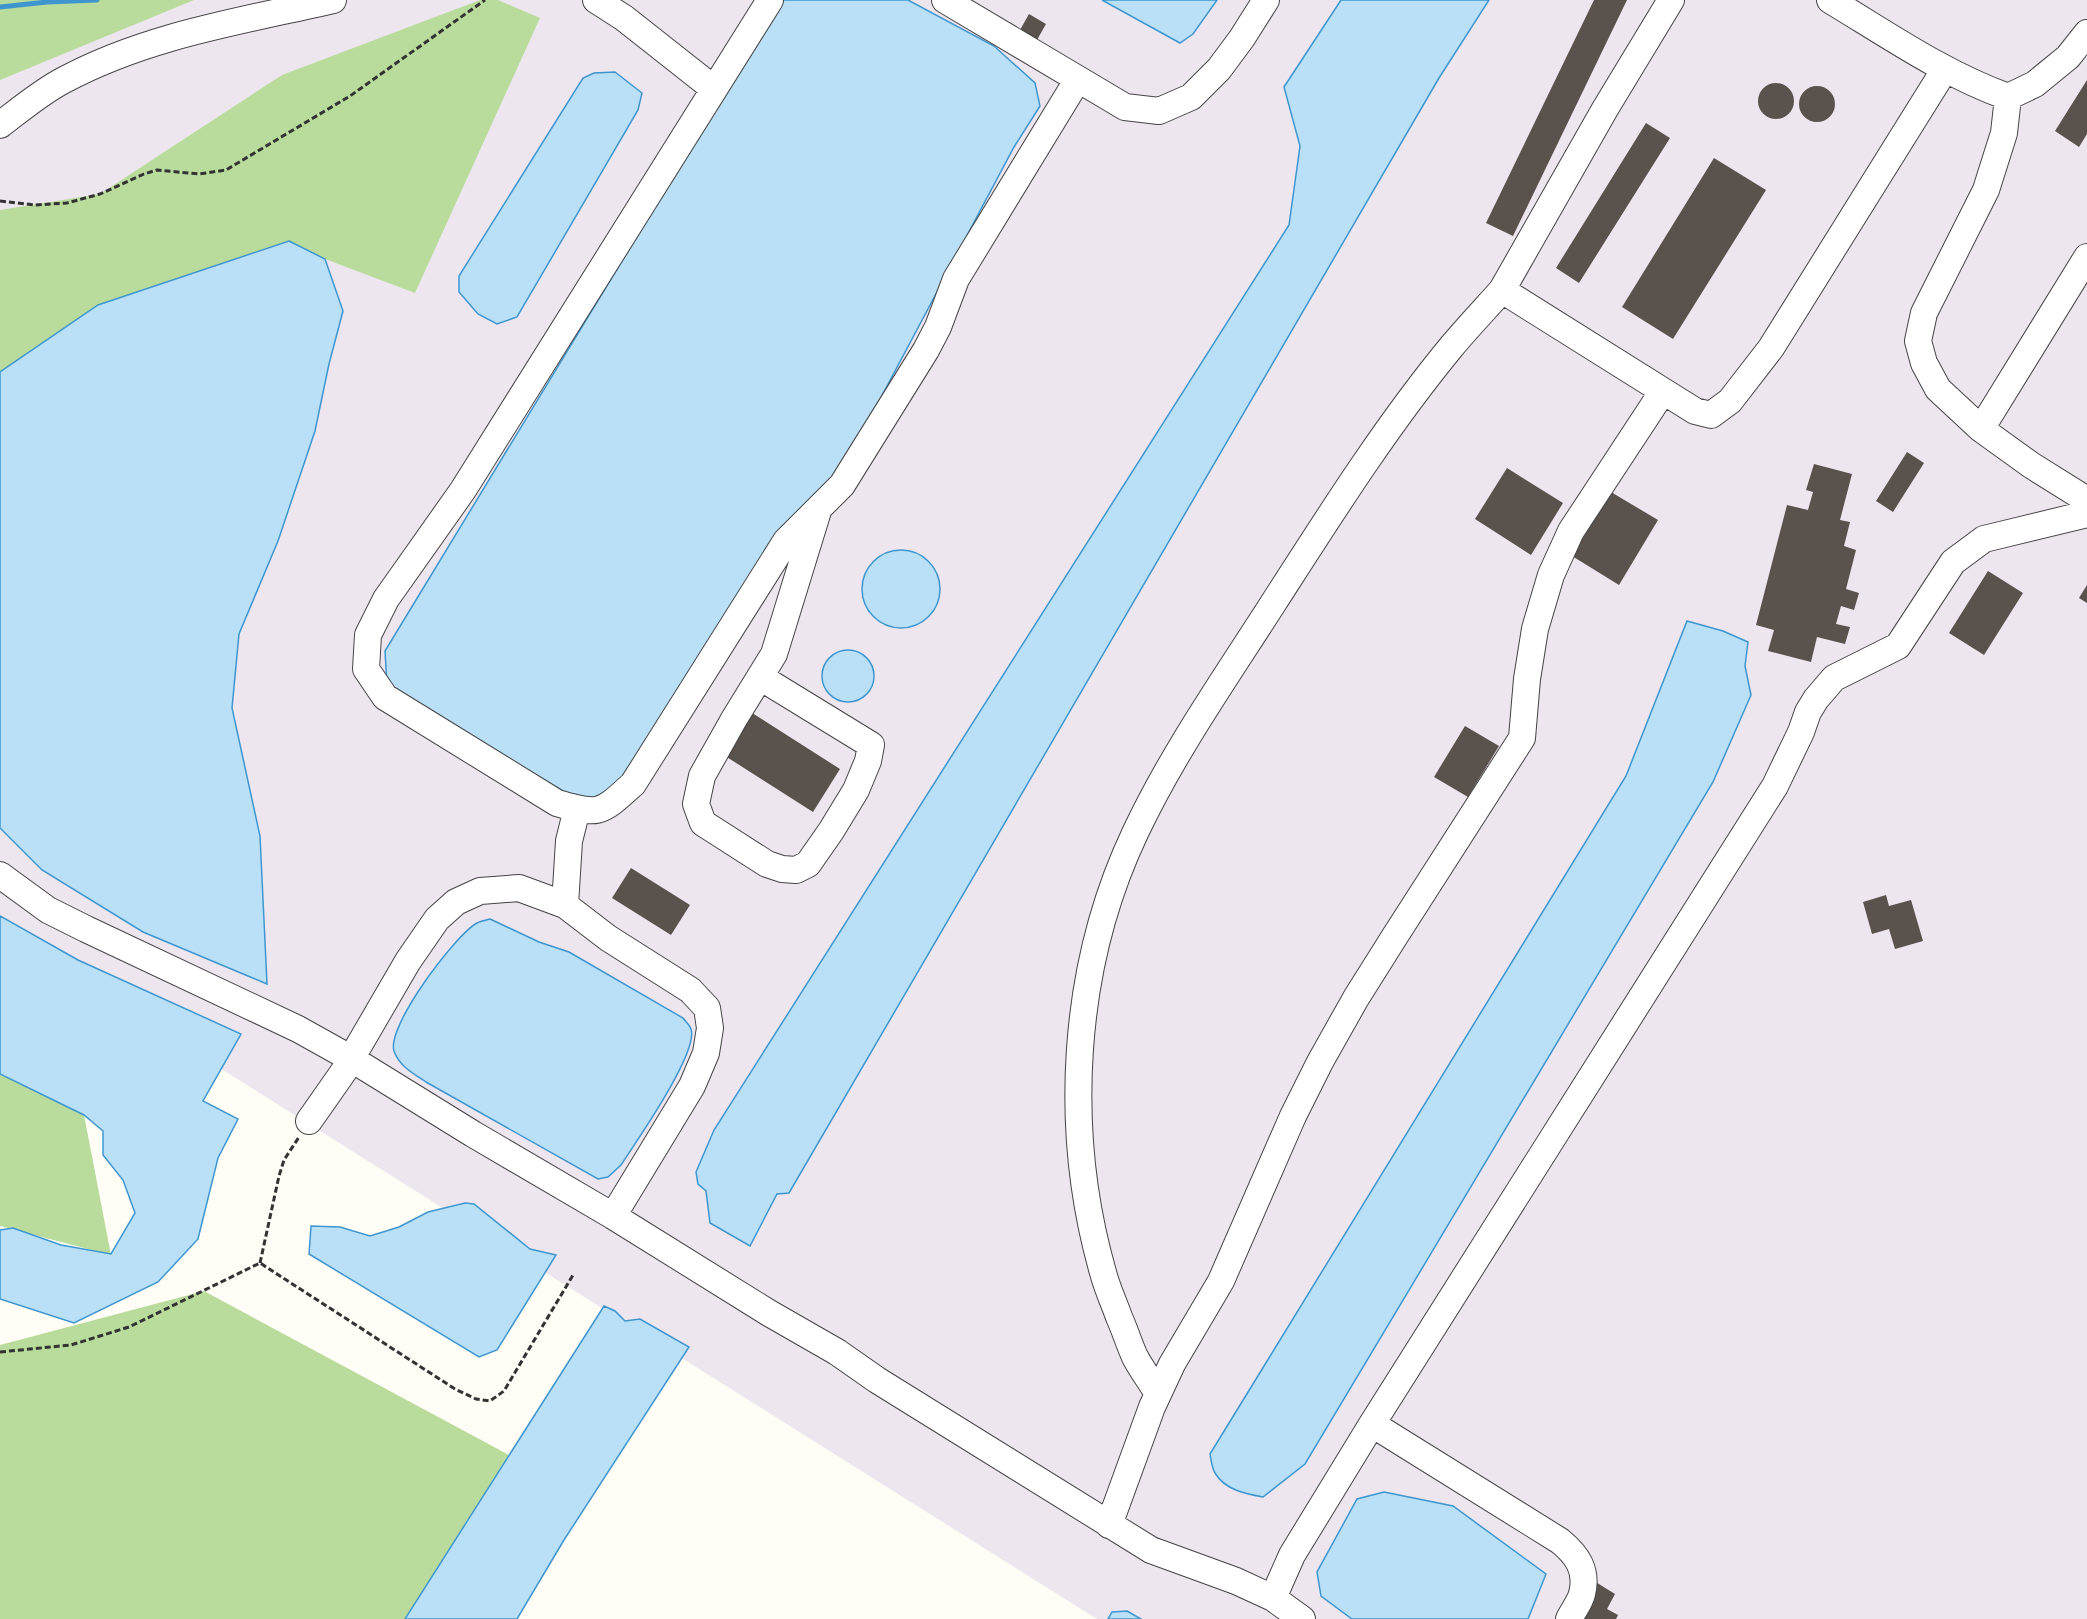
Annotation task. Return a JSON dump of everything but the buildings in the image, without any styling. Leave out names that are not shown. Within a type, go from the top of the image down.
[{"type":"lane","points":[[0,125],[63,81],[135,49],[174,36],[333,0]]},
{"type":"lane","points":[[596,0],[624,18],[714,89]]},
{"type":"lane","points":[[770,0],[463,490],[386,599],[368,635],[366,669],[385,697],[557,803],[585,812],[607,808],[633,784],[786,542],[842,485],[926,351],[938,327],[956,279],[1078,79]]},
{"type":"lane","points":[[945,0],[1125,107],[1159,111],[1191,97],[1219,69],[1266,0]]},
{"type":"lane","points":[[1158,1394],[1135,1357],[1104,1276],[1089,1209],[1080,1148],[1078,1094],[1089,979],[1099,930],[1114,882],[1136,831],[1191,732],[1364,465],[1452,346],[1502,290],[1671,0]]},
{"type":"lane","points":[[1830,0],[1945,69],[1983,88],[2008,97],[2035,84],[2068,57],[2087,33]]},
{"type":"lane","points":[[1502,290],[1695,411],[1711,415],[1730,401],[1771,348],[1945,69]]},
{"type":"lane","points":[[2008,97],[2004,133],[1986,190],[1924,313],[1918,341],[1924,363],[1938,388],[1981,429],[2031,465],[2087,500]]},
{"type":"lane","points":[[1981,429],[2087,257]]},
{"type":"lane","points":[[1109,1525],[1158,1394],[1172,1364],[1221,1281],[1293,1116],[1320,1062],[1356,998],[1522,738],[1527,679],[1535,629],[1551,575],[1571,531],[1663,391]]},
{"type":"lane","points":[[760,677],[871,744],[868,761],[856,790],[808,864],[796,870],[782,869],[767,864],[703,823],[696,804],[702,776],[760,677],[774,654],[819,507]]},
{"type":"lane","points":[[1272,1599],[1292,1555],[1372,1424],[1775,786],[1816,699],[1834,678],[1898,646],[1953,562],[1984,540],[2087,514]]},
{"type":"lane","points":[[565,905],[569,841],[577,809]]},
{"type":"lane","points":[[0,875],[48,910],[289,1025],[350,1058],[837,1352],[877,1380],[1151,1550],[1236,1581],[1272,1599],[1302,1619]]},
{"type":"lane","points":[[309,1121],[408,961],[438,919],[456,903],[480,891],[519,888],[565,905],[608,938],[690,990],[706,1008],[710,1028],[706,1053],[692,1086],[613,1216]]},
{"type":"lane","points":[[1372,1424],[1560,1541],[1576,1555],[1582,1570],[1582,1594],[1569,1619]]},
{"type":"path","points":[[0,201],[35,205],[67,203],[100,194],[157,170],[199,174],[226,171],[350,96],[485,0]]},
{"type":"path","points":[[260,1263],[284,1160],[309,1121]]},
{"type":"path","points":[[260,1263],[456,1389],[476,1399],[490,1401],[504,1391],[573,1275]]},
{"type":"path","points":[[0,1352],[71,1344],[129,1327],[260,1263]]},
{"type":"shaded area","points":[[0,0],[2087,0],[2087,1619],[1097,1619],[0,930]]},
{"type":"green space","points":[[0,0],[194,0],[0,80]]},
{"type":"green space","points":[[480,0],[498,0],[540,18],[415,293],[325,259],[289,241],[0,372],[0,210],[100,194],[282,75]]},
{"type":"green space","points":[[0,1074],[84,1115],[111,1255],[0,1226]]},
{"type":"green space","points":[[204,1291],[509,1455],[405,1619],[0,1619],[0,1345]]},
{"type":"water","points":[[784,0],[908,0],[994,46],[1035,83],[1040,106],[1014,147],[844,467],[807,504],[604,803],[566,793],[387,685],[385,651],[763,29]]},
{"type":"water","points":[[1102,0],[1217,0],[1193,34],[1180,43]]},
{"type":"water","points":[[1341,0],[1489,0],[1439,78],[789,1193],[777,1194],[750,1246],[710,1223],[706,1191],[698,1184],[696,1172],[714,1130],[1289,225],[1300,146],[1284,87]]},
{"type":"water","points":[[615,72],[642,93],[638,110],[517,317],[497,324],[478,314],[459,292],[459,276],[583,78],[594,73]]},
{"type":"water","points":[[289,241],[325,259],[343,311],[315,431],[278,541],[239,634],[232,708],[260,836],[267,984],[143,932],[42,870],[0,828],[0,372],[98,305]]},
{"type":"water","points":[[901,550],[916,553],[929,561],[937,574],[940,589],[937,604],[929,617],[916,625],[901,628],[886,625],[873,617],[865,604],[862,589],[865,574],[873,561],[886,553]]},
{"type":"water","points":[[1687,621],[1723,631],[1748,642],[1745,666],[1751,695],[1713,782],[1305,1464],[1263,1497],[1243,1493],[1224,1484],[1215,1473],[1210,1454],[1626,776]]},
{"type":"water","points":[[843,650],[853,650],[867,657],[874,676],[867,695],[853,702],[843,702],[833,698],[826,691],[822,681],[822,671],[826,661],[833,654]]},
{"type":"water","points":[[0,916],[78,960],[241,1034],[203,1101],[238,1119],[218,1158],[198,1239],[158,1282],[74,1323],[0,1299],[0,1230],[13,1228],[61,1245],[111,1254],[135,1213],[123,1180],[103,1155],[103,1131],[84,1115],[0,1074]]},
{"type":"water","points":[[490,919],[539,942],[569,952],[683,1018],[691,1029],[691,1041],[686,1057],[665,1097],[621,1165],[608,1177],[598,1179],[426,1082],[407,1069],[396,1056],[394,1039],[400,1023],[424,982],[467,931],[477,923]]},
{"type":"water","points":[[465,1203],[474,1204],[530,1249],[556,1255],[497,1350],[479,1357],[309,1254],[311,1226],[340,1227],[370,1236],[399,1227],[428,1212]]},
{"type":"water","points":[[604,1306],[615,1311],[625,1321],[640,1319],[689,1347],[564,1540],[517,1619],[405,1619]]},
{"type":"water","points":[[1384,1492],[1453,1506],[1546,1574],[1528,1619],[1352,1619],[1321,1596],[1317,1572],[1357,1499]]},
{"type":"water","points":[[1127,1611],[1141,1619],[1108,1619],[1112,1612]]},
{"type":"waterway","points":[[0,7],[97,0]]}]
